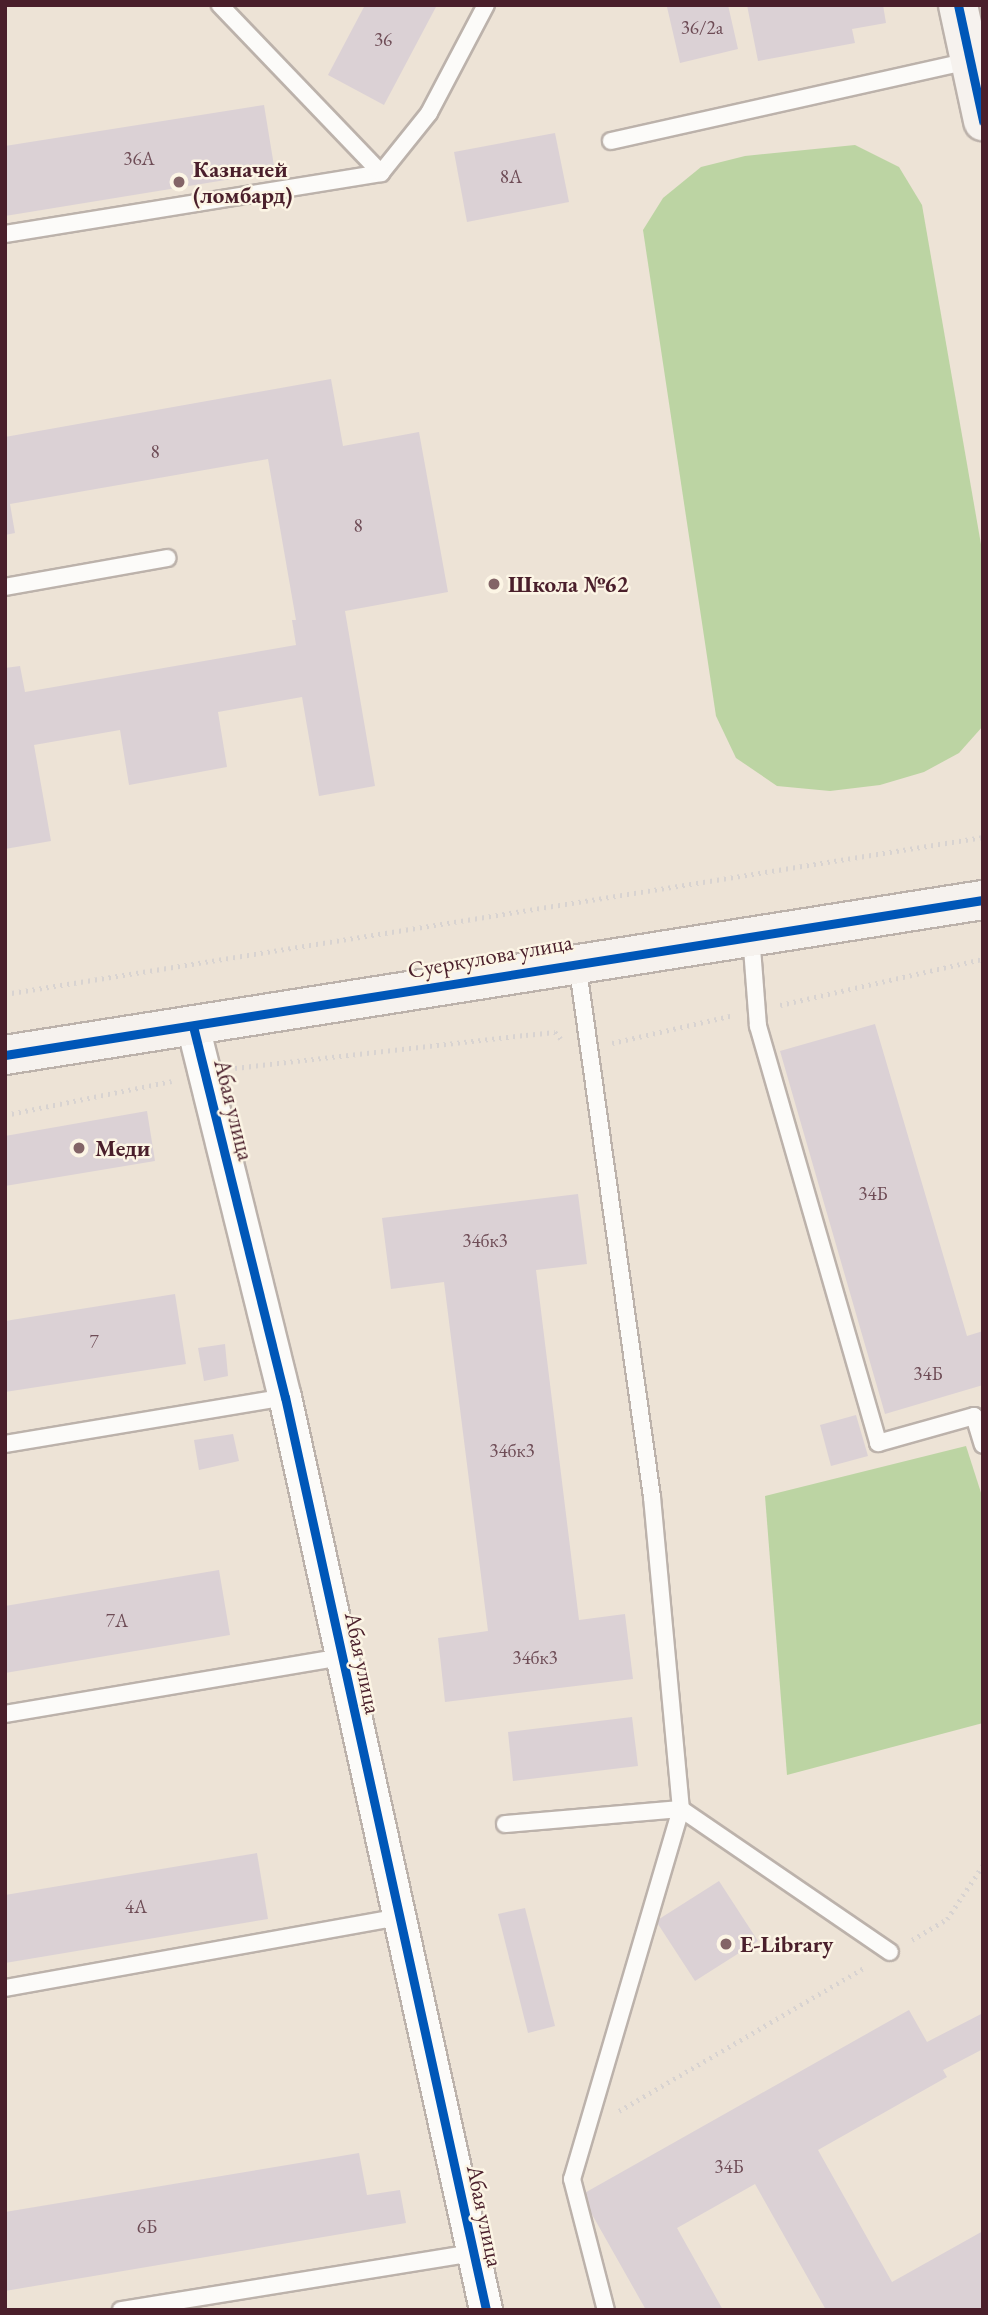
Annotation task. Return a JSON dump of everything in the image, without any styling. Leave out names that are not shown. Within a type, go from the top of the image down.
[{"type":"street","points":[[958,5],[983,121]]},
{"type":"street","name":"Суеркулова улица","points":[[5,1055],[577,961],[983,900]]},
{"type":"street","name":"Абая улица","points":[[193,1026],[285,1397],[486,2310]]},
{"type":"lane","points":[[220,5],[381,173]]},
{"type":"lane","points":[[5,234],[381,173],[429,113],[486,5]]},
{"type":"lane","points":[[611,141],[970,61]]},
{"type":"lane","points":[[5,587],[167,558]]},
{"type":"lane","points":[[751,935],[758,1026],[878,1443],[974,1416],[983,1446]]},
{"type":"lane","points":[[577,961],[652,1497],[681,1809],[572,2179],[606,2310]]},
{"type":"lane","points":[[5,1444],[285,1397]]},
{"type":"lane","points":[[5,1714],[342,1657]]},
{"type":"lane","points":[[505,1824],[681,1809],[890,1952]]},
{"type":"lane","points":[[5,1987],[400,1917]]},
{"type":"lane","points":[[121,2310],[474,2253]]},
{"type":"path","points":[[5,994],[983,837]]},
{"type":"path","points":[[771,1007],[983,959]]},
{"type":"path","points":[[599,1046],[745,1013]]},
{"type":"path","points":[[5,1115],[205,1074],[555,1032],[564,1042]]},
{"type":"path","points":[[585,2131],[947,1919],[983,1865]]},
{"type":"green space","points":[[855,145],[899,167],[922,205],[983,556],[983,726],[959,753],[924,772],[880,785],[830,791],[777,786],[736,758],[716,716],[643,230],[663,198],[701,167],[745,156]]},
{"type":"green space","points":[[966,1446],[983,1499],[983,1723],[787,1775],[765,1496]]},
{"type":"building","points":[[365,5],[437,5],[384,105],[328,75]]},
{"type":"building","points":[[728,5],[738,49],[680,63],[667,7]]},
{"type":"building","points":[[747,5],[883,5],[886,23],[852,29],[855,43],[758,61]]},
{"type":"building","points":[[264,105],[275,172],[5,216],[5,146]]},
{"type":"building","points":[[555,133],[569,202],[467,222],[454,152]]},
{"type":"building","points":[[331,379],[343,446],[419,432],[448,592],[345,611],[375,786],[319,796],[302,697],[218,712],[227,767],[129,785],[120,730],[34,745],[51,841],[5,849],[5,668],[20,666],[25,692],[296,645],[292,620],[296,620],[268,459],[10,504],[15,533],[5,535],[5,437]]},
{"type":"building","points":[[875,1024],[967,1336],[983,1331],[983,1385],[885,1414],[780,1051]]},
{"type":"building","name":"Меди","points":[[147,1111],[155,1161],[5,1186],[5,1136]]},
{"type":"building","points":[[578,1194],[587,1264],[536,1270],[579,1620],[625,1614],[633,1679],[445,1702],[438,1638],[488,1631],[444,1282],[391,1289],[382,1218]]},
{"type":"building","points":[[175,1294],[186,1364],[5,1392],[5,1321]]},
{"type":"building","points":[[225,1344],[228,1376],[204,1381],[198,1348]]},
{"type":"building","points":[[856,1415],[868,1456],[831,1466],[820,1425]]},
{"type":"building","points":[[233,1434],[239,1461],[199,1470],[194,1440]]},
{"type":"building","points":[[219,1570],[230,1635],[5,1673],[5,1606]]},
{"type":"building","points":[[632,1717],[638,1766],[513,1781],[508,1732]]},
{"type":"building","points":[[257,1853],[268,1919],[5,1963],[5,1895]]},
{"type":"building","points":[[719,1881],[758,1941],[695,1981],[656,1921]]},
{"type":"building","points":[[525,1908],[555,2026],[528,2033],[498,1914]]},
{"type":"building","points":[[909,2010],[927,2042],[983,2013],[983,2049],[943,2070],[947,2077],[818,2150],[892,2282],[983,2231],[983,2310],[826,2310],[755,2184],[677,2228],[723,2310],[646,2310],[581,2195]]},
{"type":"building","points":[[359,2153],[367,2195],[400,2190],[406,2223],[5,2291],[5,2212]]},
{"type":"cycle path","points":[[958,5],[983,121]]},
{"type":"cycle path","points":[[5,1055],[983,900]]},
{"type":"cycle path","points":[[193,1026],[285,1397],[486,2310]]},
{"type":"place","name":"Казначей (ломбард)","points":[[179,182]]},
{"type":"place","name":"Школа №62","points":[[494,584]]},
{"type":"place","name":"Меди","points":[[79,1148]]},
{"type":"place","name":"E-Library","points":[[726,1944]]}]
